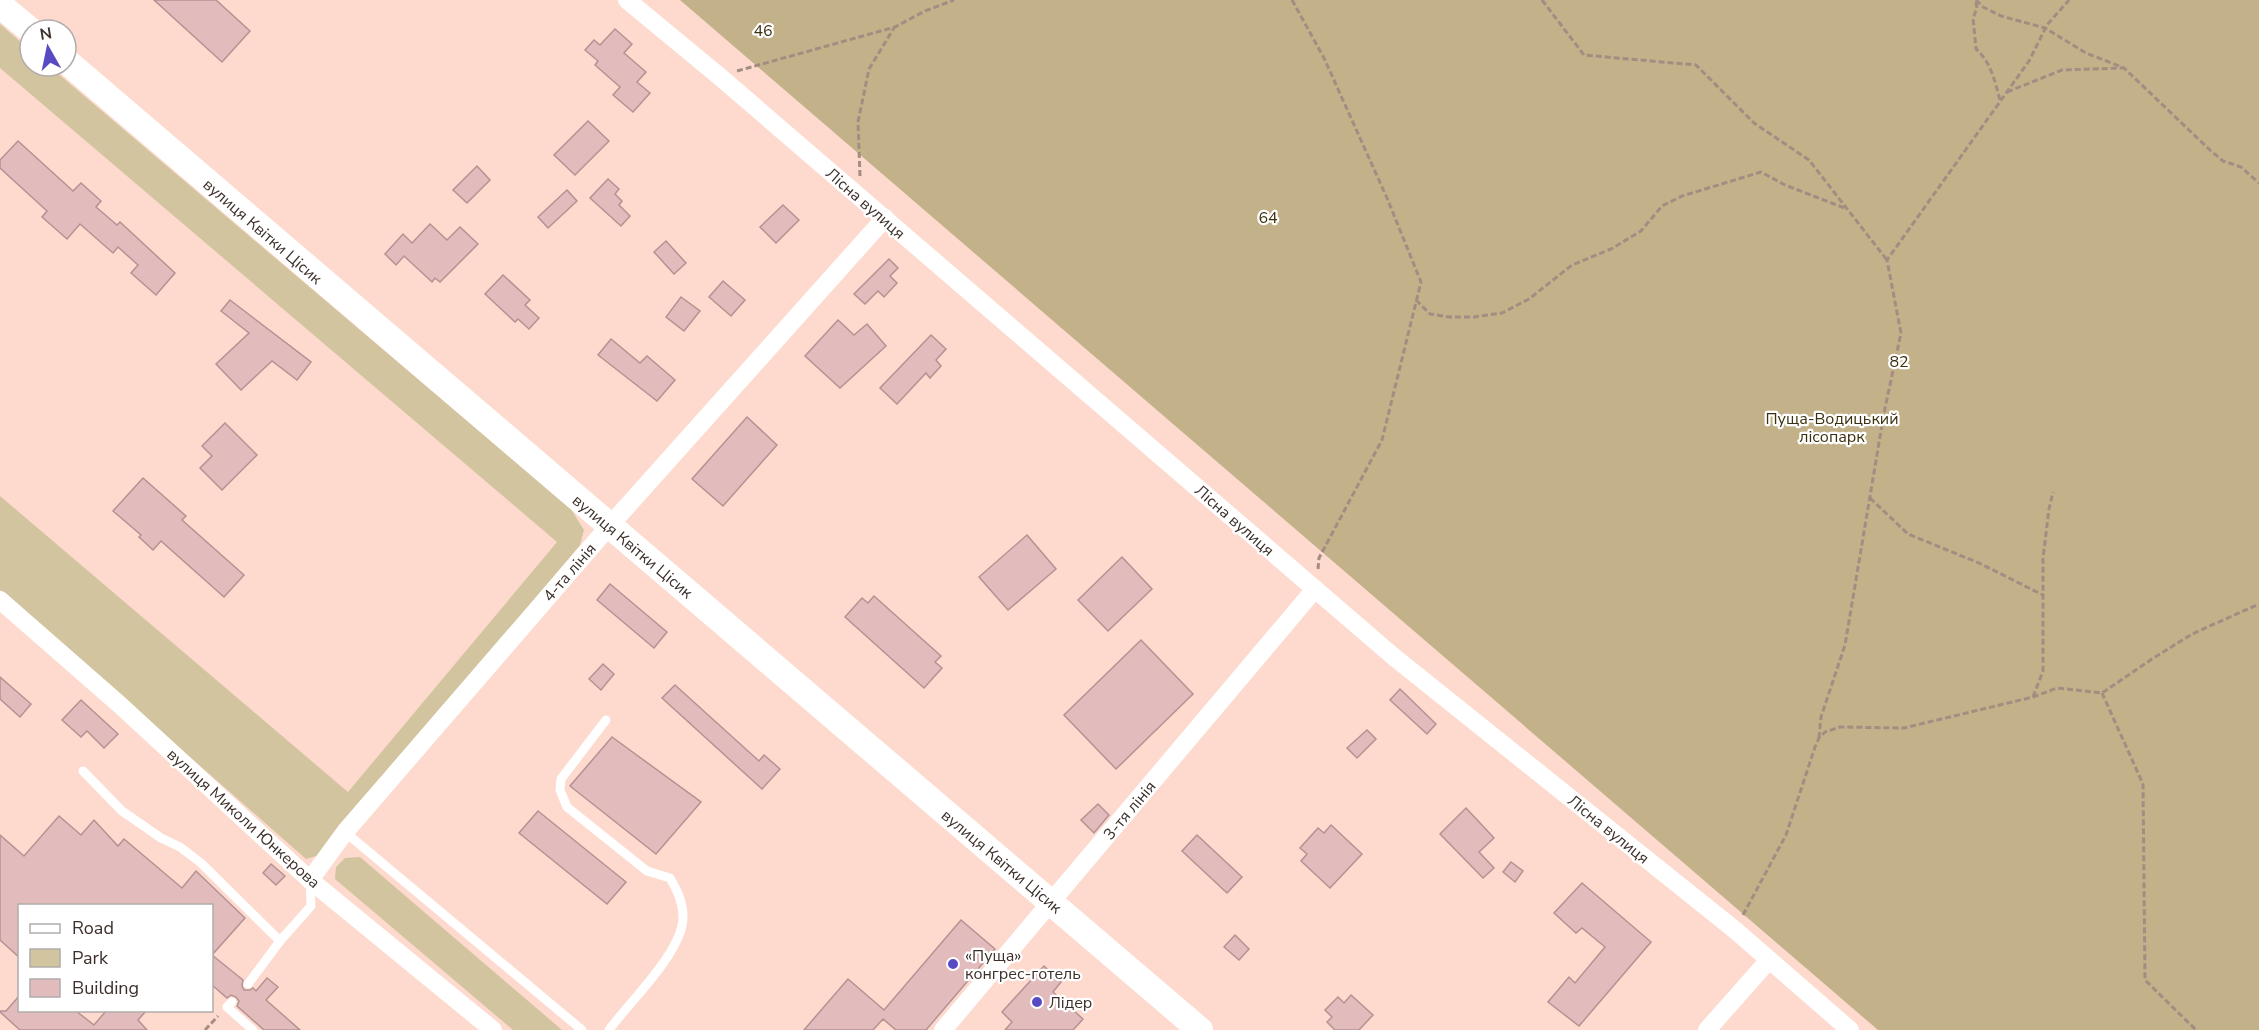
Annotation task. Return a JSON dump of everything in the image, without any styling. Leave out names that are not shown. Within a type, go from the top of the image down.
[{"type":"street","name":"Лісна вулиця","points":[[627,0],[719,76],[1394,657],[1735,930],[1850,1030]]},
{"type":"street","points":[[0,5],[18,20]]},
{"type":"street","name":"вулиця Квітки Цісик","points":[[78,71],[1200,1030]]},
{"type":"street","name":"4-та лінія","points":[[310,880],[345,832],[609,526],[885,219]]},
{"type":"street","name":"3-тя лінія","points":[[942,1030],[1315,589]]},
{"type":"street","name":"вулиця Миколи Юнкерова","points":[[0,600],[120,705],[310,880],[493,1030]]},
{"type":"street","points":[[1707,1030],[1769,960]]},
{"type":"lane","points":[[606,720],[561,779],[560,790],[567,807],[647,871],[670,878],[679,893],[683,919],[675,945],[652,978],[609,1030]]},
{"type":"lane","points":[[84,771],[122,811],[161,838],[180,847],[201,863],[280,941]]},
{"type":"lane","points":[[345,832],[582,1030]]},
{"type":"lane","points":[[248,984],[310,906],[310,880]]},
{"type":"lane","points":[[229,1005],[253,1030]]},
{"type":"path","points":[[756,65],[895,27],[924,10],[954,0]]},
{"type":"path","points":[[1292,0],[1324,58],[1387,198],[1421,282],[1382,440],[1319,558],[1315,589]]},
{"type":"path","points":[[1542,0],[1584,55],[1696,65],[1754,123],[1809,160],[1887,260],[1901,333],[1884,413],[1845,645],[1821,717],[1819,738],[1786,835],[1735,930]]},
{"type":"path","points":[[1976,0],[1983,7],[2001,16],[2045,28],[2086,53],[2124,68],[2211,151],[2223,161],[2241,167],[2259,183]]},
{"type":"path","points":[[1976,0],[1977,8],[1973,18],[1976,49],[1984,56],[2000,100]]},
{"type":"path","points":[[1887,260],[2030,61],[2054,14],[2069,0]]},
{"type":"path","points":[[860,198],[858,122],[869,69],[895,27]]},
{"type":"path","points":[[2006,92],[2062,70],[2124,68]]},
{"type":"path","points":[[1416,300],[1430,314],[1474,317],[1502,313],[1529,299],[1572,265],[1611,249],[1641,231],[1662,206],[1682,196],[1761,172],[1785,185],[1847,209]]},
{"type":"path","points":[[2033,697],[2043,671],[2043,558],[2053,492]]},
{"type":"path","points":[[1870,498],[1908,534],[1979,563],[2043,595]]},
{"type":"path","points":[[1819,738],[1826,732],[1840,728],[1904,728],[1937,718],[2033,697],[2057,688],[2102,693],[2192,634],[2259,604]]},
{"type":"path","points":[[2102,693],[2143,784],[2145,980],[2196,1030]]},
{"type":"path","points":[[205,1030],[229,1005]]},
{"type":"green space","name":"82","points":[[680,0],[2259,0],[2259,1030],[1878,1030]]},
{"type":"green space","points":[[0,24],[18,40],[18,78],[63,78],[571,509],[584,530],[580,545],[320,855],[306,859],[0,590],[0,496],[348,792],[557,542],[0,68]]},
{"type":"green space","points":[[360,857],[562,1030],[513,1030],[335,879],[336,867],[345,858]]},
{"type":"building","points":[[154,0],[216,0],[250,31],[222,62]]},
{"type":"building","points":[[615,29],[632,44],[624,53],[646,72],[637,82],[650,93],[633,112],[613,95],[620,87],[595,65],[598,61],[585,50],[594,40],[600,45]]},
{"type":"building","points":[[588,121],[609,141],[575,175],[554,155]]},
{"type":"building","points":[[18,141],[73,191],[81,183],[101,201],[96,207],[117,225],[120,222],[175,273],[156,295],[131,273],[138,265],[118,247],[113,253],[80,224],[67,239],[42,217],[47,211],[0,168],[0,160]]},
{"type":"building","points":[[477,166],[490,180],[467,203],[453,190]]},
{"type":"building","points":[[608,179],[619,189],[615,194],[622,201],[619,205],[630,216],[621,226],[590,198]]},
{"type":"building","points":[[567,190],[577,201],[548,228],[538,217]]},
{"type":"building","points":[[783,205],[799,220],[776,243],[760,227]]},
{"type":"building","points":[[430,224],[447,240],[460,227],[478,244],[440,282],[435,278],[432,282],[404,256],[396,265],[385,254],[403,234],[412,243]]},
{"type":"building","points":[[666,241],[686,263],[674,274],[654,252]]},
{"type":"building","points":[[889,259],[898,268],[890,276],[897,283],[884,297],[878,291],[865,304],[854,294]]},
{"type":"building","points":[[503,275],[530,300],[525,305],[539,318],[529,329],[518,319],[515,322],[485,294]]},
{"type":"building","points":[[723,281],[745,300],[731,316],[709,297]]},
{"type":"building","points":[[681,297],[700,311],[684,331],[666,317]]},
{"type":"building","points":[[230,300],[311,362],[297,380],[272,361],[241,390],[216,364],[249,333],[221,311]]},
{"type":"building","points":[[838,320],[854,335],[867,324],[886,346],[840,388],[805,356]]},
{"type":"building","points":[[931,335],[946,349],[936,360],[941,366],[930,378],[926,373],[897,404],[880,388]]},
{"type":"building","points":[[611,339],[640,363],[647,356],[675,380],[657,401],[598,355]]},
{"type":"building","points":[[747,417],[777,445],[723,506],[692,479]]},
{"type":"building","points":[[225,423],[257,455],[222,490],[200,468],[212,456],[202,446]]},
{"type":"building","points":[[143,478],[186,516],[182,520],[244,575],[224,597],[161,541],[153,550],[139,537],[141,535],[113,511]]},
{"type":"building","points":[[1027,535],[1056,569],[1008,610],[979,577]]},
{"type":"building","points":[[1122,557],[1152,589],[1108,631],[1078,600]]},
{"type":"building","points":[[610,584],[667,632],[654,648],[597,600]]},
{"type":"building","points":[[874,596],[941,656],[935,662],[942,668],[924,688],[845,617],[862,598],[868,603]]},
{"type":"building","points":[[1141,640],[1193,694],[1116,769],[1064,715]]},
{"type":"building","points":[[603,664],[614,674],[601,690],[589,679]]},
{"type":"building","points":[[0,677],[31,704],[20,717],[0,699]]},
{"type":"building","points":[[675,685],[759,761],[764,755],[780,769],[762,789],[662,698]]},
{"type":"building","points":[[1400,689],[1436,724],[1427,734],[1390,700]]},
{"type":"building","points":[[81,700],[118,734],[104,748],[87,731],[81,737],[62,720]]},
{"type":"building","points":[[1367,730],[1376,739],[1357,758],[1347,748]]},
{"type":"building","points":[[612,737],[701,802],[656,854],[570,786]]},
{"type":"building","points":[[1098,804],[1109,815],[1094,833],[1081,820]]},
{"type":"building","points":[[1466,808],[1494,838],[1479,852],[1494,868],[1483,878],[1440,834]]},
{"type":"building","points":[[538,811],[626,882],[607,904],[519,833]]},
{"type":"building","points":[[59,816],[81,835],[94,820],[118,846],[124,839],[182,888],[196,871],[245,918],[213,954],[213,904],[18,904],[18,956],[0,940],[0,835],[24,856]]},
{"type":"building","points":[[1331,825],[1362,854],[1330,888],[1301,861],[1307,854],[1300,848],[1318,828],[1324,833]]},
{"type":"building","points":[[1197,835],[1242,877],[1227,893],[1182,851]]},
{"type":"building","points":[[1511,862],[1523,871],[1515,882],[1503,872]]},
{"type":"building","points":[[271,864],[285,876],[276,885],[263,873]]},
{"type":"building","points":[[1582,883],[1651,942],[1579,1026],[1548,1002],[1569,977],[1575,983],[1605,947],[1582,928],[1576,933],[1554,913]]},
{"type":"building","name":"«Пуща» конгрес-готель","points":[[961,920],[995,949],[926,1030],[896,1030],[883,1019],[873,1030],[804,1030],[848,979],[884,1010]]},
{"type":"building","points":[[1235,935],[1249,949],[1239,960],[1224,947]]},
{"type":"building","points":[[213,956],[243,980],[244,990],[253,988],[256,991],[267,978],[278,987],[266,1000],[300,1030],[264,1030],[237,1006],[239,1001],[236,997],[231,995],[227,998],[213,986]]},
{"type":"building","name":"Лідер","points":[[1044,966],[1061,982],[1053,992],[1083,1019],[1073,1030],[1005,1030],[1012,1022],[1002,1012]]},
{"type":"building","points":[[1351,995],[1373,1015],[1359,1030],[1335,1030],[1327,1022],[1332,1017],[1325,1010],[1338,997],[1344,1003]]},
{"type":"building","points":[[18,997],[18,1012],[77,1012],[94,1025],[105,1012],[145,1012],[138,1020],[147,1030],[20,1030],[0,1012],[6,1011]]},
{"type":"place","name":"«Пуща» конгрес-готель","points":[[953,964]]},
{"type":"place","name":"Лідер","points":[[1037,1002]]},
{"type":"park label","name":"46","points":[[763,30]]},
{"type":"park label","name":"64","points":[[1268,217]]},
{"type":"park label","name":"Пуща-Водицький лісопарк","points":[[1832,427]]}]
